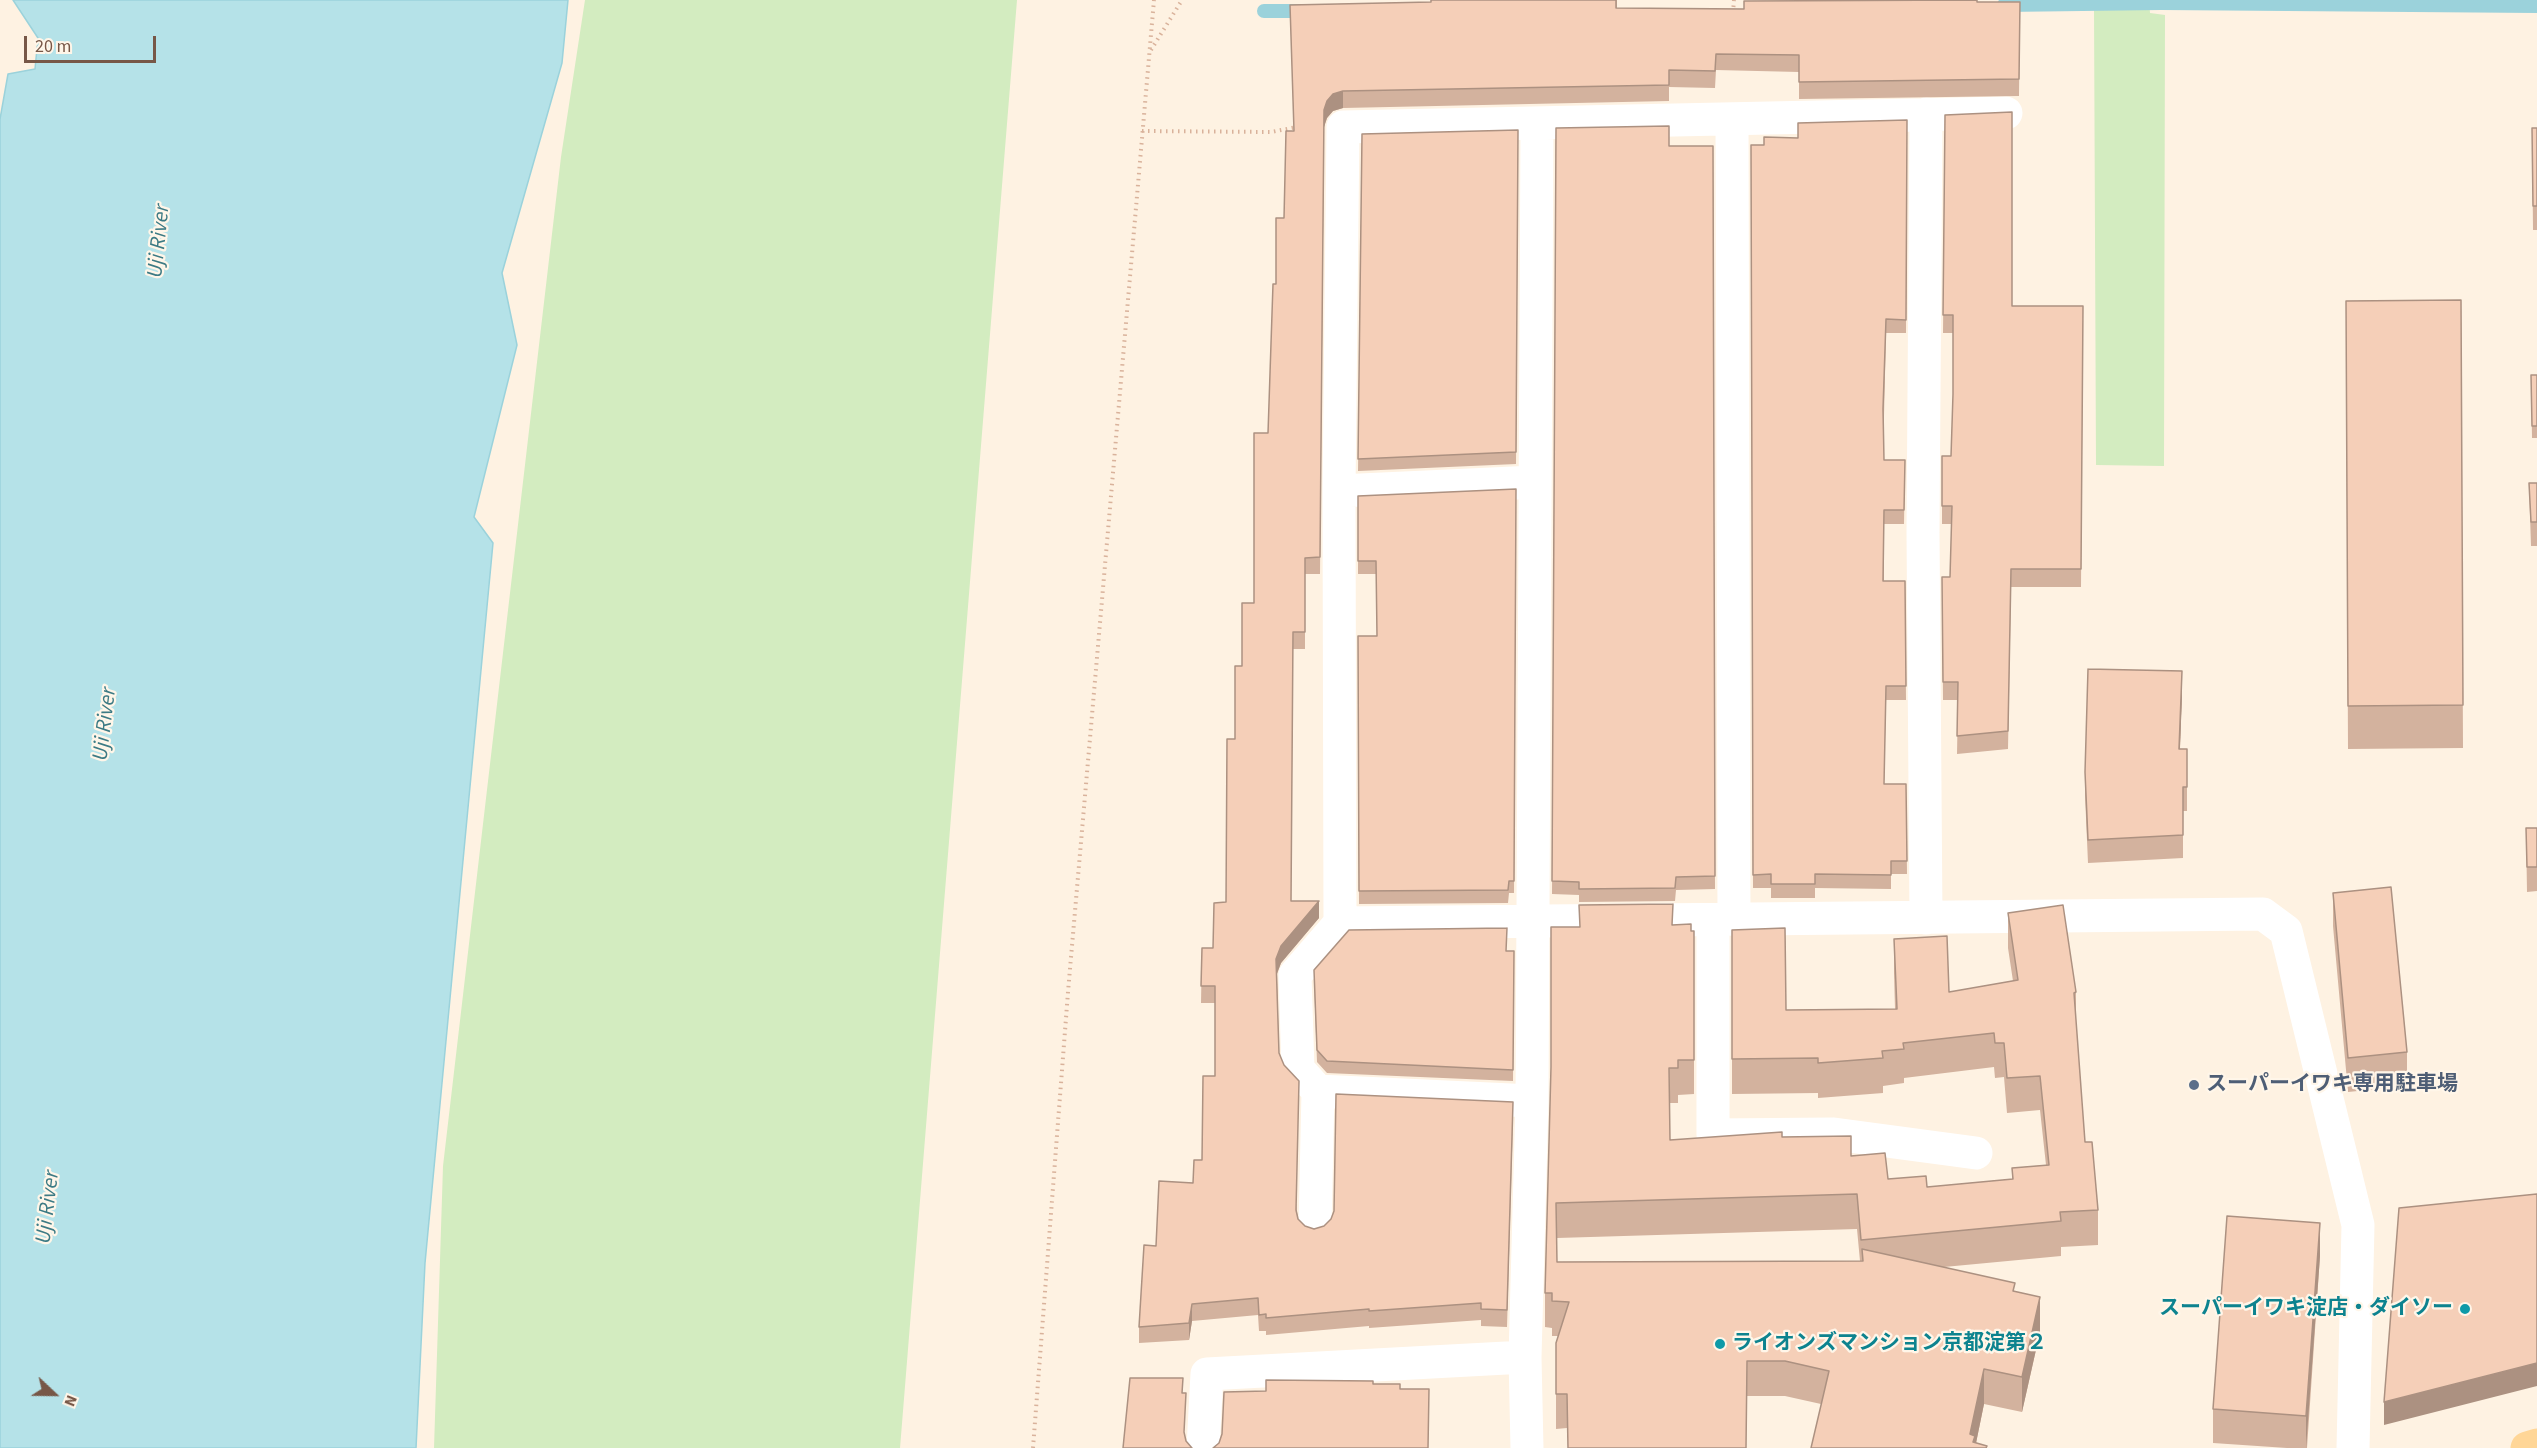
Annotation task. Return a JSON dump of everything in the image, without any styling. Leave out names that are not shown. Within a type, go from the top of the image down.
[{"type":"main road","points":[[2527,1448],[2537,1445]]},
{"type":"street","points":[[1532,1101],[1318,1090],[1298,1069],[1295,975],[1340,923],[1339,491],[1343,127],[2006,112]]},
{"type":"street","points":[[1926,114],[1923,532],[1926,918]]},
{"type":"street","points":[[1731,119],[1723,920],[1713,1135],[1834,1134],[1976,1153]]},
{"type":"street","points":[[1527,1448],[1524,1357],[1532,1101],[1537,123]]},
{"type":"street","points":[[1339,491],[1535,482]]},
{"type":"street","points":[[1340,923],[2264,914],[2286,931],[2358,1225],[2353,1448]]},
{"type":"street","points":[[1315,1227],[1318,1090]]},
{"type":"street","points":[[1203,1448],[1207,1374],[1524,1357]]},
{"type":"path","points":[[1033,1448],[1068,992],[1154,0]]},
{"type":"path","points":[[1149,53],[1182,0]]},
{"type":"path","points":[[1732,19],[1734,0]]},
{"type":"path","points":[[1142,131],[1271,132]]},
{"type":"green space","points":[[585,0],[1017,0],[900,1448],[434,1448],[443,1166],[561,157]]},
{"type":"green space","points":[[2030,0],[2149,0],[2150,13],[2165,15],[2164,466],[2096,465],[2094,9],[2029,11]]},
{"type":"water","name":"Uji River","points":[[13,0],[568,0],[562,63],[502,273],[517,345],[474,517],[493,543],[425,1263],[416,1448],[0,1448],[0,119],[8,74],[35,69],[38,38]]},
{"type":"building","points":[[1431,0],[1616,0],[1616,8],[1744,9],[1744,1],[1977,0],[1977,2],[2020,2],[2019,79],[1799,82],[1799,55],[1716,54],[1715,71],[1669,70],[1669,85],[1343,91],[1333,94],[1327,101],[1324,110],[1320,557],[1305,558],[1305,632],[1293,632],[1291,901],[1319,901],[1281,946],[1276,959],[1279,1053],[1284,1065],[1299,1081],[1296,1210],[1298,1219],[1305,1226],[1314,1229],[1324,1226],[1331,1219],[1334,1211],[1336,1094],[1513,1102],[1507,1310],[1481,1309],[1481,1303],[1369,1311],[1369,1309],[1266,1318],[1266,1314],[1259,1315],[1258,1298],[1192,1304],[1189,1323],[1139,1327],[1144,1245],[1156,1246],[1159,1181],[1193,1183],[1194,1160],[1202,1160],[1203,1076],[1215,1076],[1215,986],[1201,986],[1202,948],[1213,948],[1214,903],[1226,902],[1227,739],[1235,739],[1235,666],[1242,666],[1242,603],[1254,603],[1254,433],[1268,433],[1273,284],[1276,284],[1276,218],[1284,218],[1286,131],[1294,131],[1290,5],[1431,2]]},
{"type":"building","points":[[2012,112],[2012,306],[2083,306],[2081,569],[2011,569],[2008,731],[1957,736],[1958,682],[1943,682],[1942,577],[1950,577],[1952,506],[1942,506],[1942,456],[1951,456],[1953,394],[1953,315],[1943,315],[1945,115]]},
{"type":"building","points":[[1907,120],[1906,320],[1886,319],[1883,409],[1884,460],[1905,460],[1904,510],[1884,510],[1883,581],[1905,581],[1906,686],[1886,686],[1884,784],[1906,784],[1907,861],[1891,861],[1891,875],[1815,874],[1815,884],[1771,884],[1771,874],[1753,875],[1751,145],[1764,145],[1764,137],[1798,138],[1798,123]]},
{"type":"building","points":[[1669,126],[1669,146],[1713,146],[1715,876],[1676,877],[1675,888],[1579,889],[1579,882],[1552,881],[1556,128]]},
{"type":"building","points":[[2532,128],[2537,128],[2537,206],[2533,206]]},
{"type":"building","points":[[1518,130],[1516,452],[1358,459],[1362,134]]},
{"type":"building","points":[[2461,300],[2463,705],[2348,706],[2346,301]]},
{"type":"building","points":[[2531,375],[2537,375],[2537,426],[2532,426]]},
{"type":"building","points":[[2529,483],[2537,483],[2537,522],[2531,522]]},
{"type":"building","points":[[1516,489],[1514,881],[1509,881],[1508,890],[1359,891],[1358,636],[1377,636],[1376,561],[1358,561],[1358,496]]},
{"type":"building","points":[[2088,669],[2182,671],[2179,749],[2187,749],[2187,787],[2183,787],[2183,835],[2088,840],[2085,772]]},
{"type":"building","points":[[2526,828],[2537,828],[2537,867],[2527,867]]},
{"type":"building","points":[[2391,887],[2407,1052],[2348,1058],[2333,893]]},
{"type":"building","points":[[1673,904],[1672,925],[1691,924],[1691,931],[1694,931],[1694,1060],[1678,1060],[1678,1068],[1669,1068],[1670,1140],[1782,1132],[1782,1137],[1851,1136],[1851,1156],[1885,1153],[1888,1179],[1926,1176],[1927,1187],[2013,1179],[2012,1168],[2049,1165],[2040,1076],[2007,1078],[2004,1043],[1995,1043],[1994,1033],[1903,1043],[1904,1049],[1882,1051],[1883,1058],[1818,1063],[1818,1058],[1732,1059],[1732,930],[1785,928],[1786,1010],[1897,1009],[1894,939],[1947,936],[1949,992],[2018,980],[2008,913],[2063,905],[2076,992],[2074,993],[2085,1142],[2092,1142],[2098,1210],[2060,1212],[2061,1221],[1861,1240],[1857,1194],[1556,1203],[1557,1262],[1863,1261],[1862,1249],[2015,1283],[2013,1291],[2040,1297],[2022,1377],[1984,1369],[1970,1434],[1975,1436],[1973,1442],[1987,1446],[1986,1448],[1811,1448],[1829,1371],[1785,1361],[1747,1361],[1746,1448],[1568,1448],[1567,1394],[1556,1394],[1556,1343],[1569,1302],[1552,1301],[1552,1293],[1545,1293],[1551,1067],[1551,927],[1580,927],[1579,905]]},
{"type":"building","points":[[1507,928],[1506,951],[1514,951],[1513,1070],[1327,1061],[1317,1050],[1314,970],[1349,930]]},
{"type":"building","name":"スーパーイワキ淀店・ダイソー","points":[[2537,1194],[2537,1363],[2384,1402],[2399,1208]]},
{"type":"building","points":[[2227,1216],[2320,1223],[2306,1416],[2213,1409]]},
{"type":"building","points":[[1130,1378],[1183,1378],[1182,1393],[1186,1393],[1184,1432],[1186,1441],[1192,1448],[1123,1448]]},
{"type":"building","points":[[1266,1380],[1373,1381],[1373,1384],[1400,1384],[1400,1389],[1429,1389],[1428,1448],[1213,1448],[1219,1443],[1222,1434],[1224,1392],[1266,1391]]},
{"type":"waterway","points":[[2004,5],[2161,3],[2537,6]]},
{"type":"waterway","points":[[1264,11],[1307,11]]},
{"type":"place","name":"スーパーイワキ専用駐車場","points":[[2194,1085]]},
{"type":"place","name":"スーパーイワキ淀店・ダイソー","points":[[2465,1309]]},
{"type":"place","name":"ライオンズマンション京都淀第２","points":[[1720,1344]]}]
